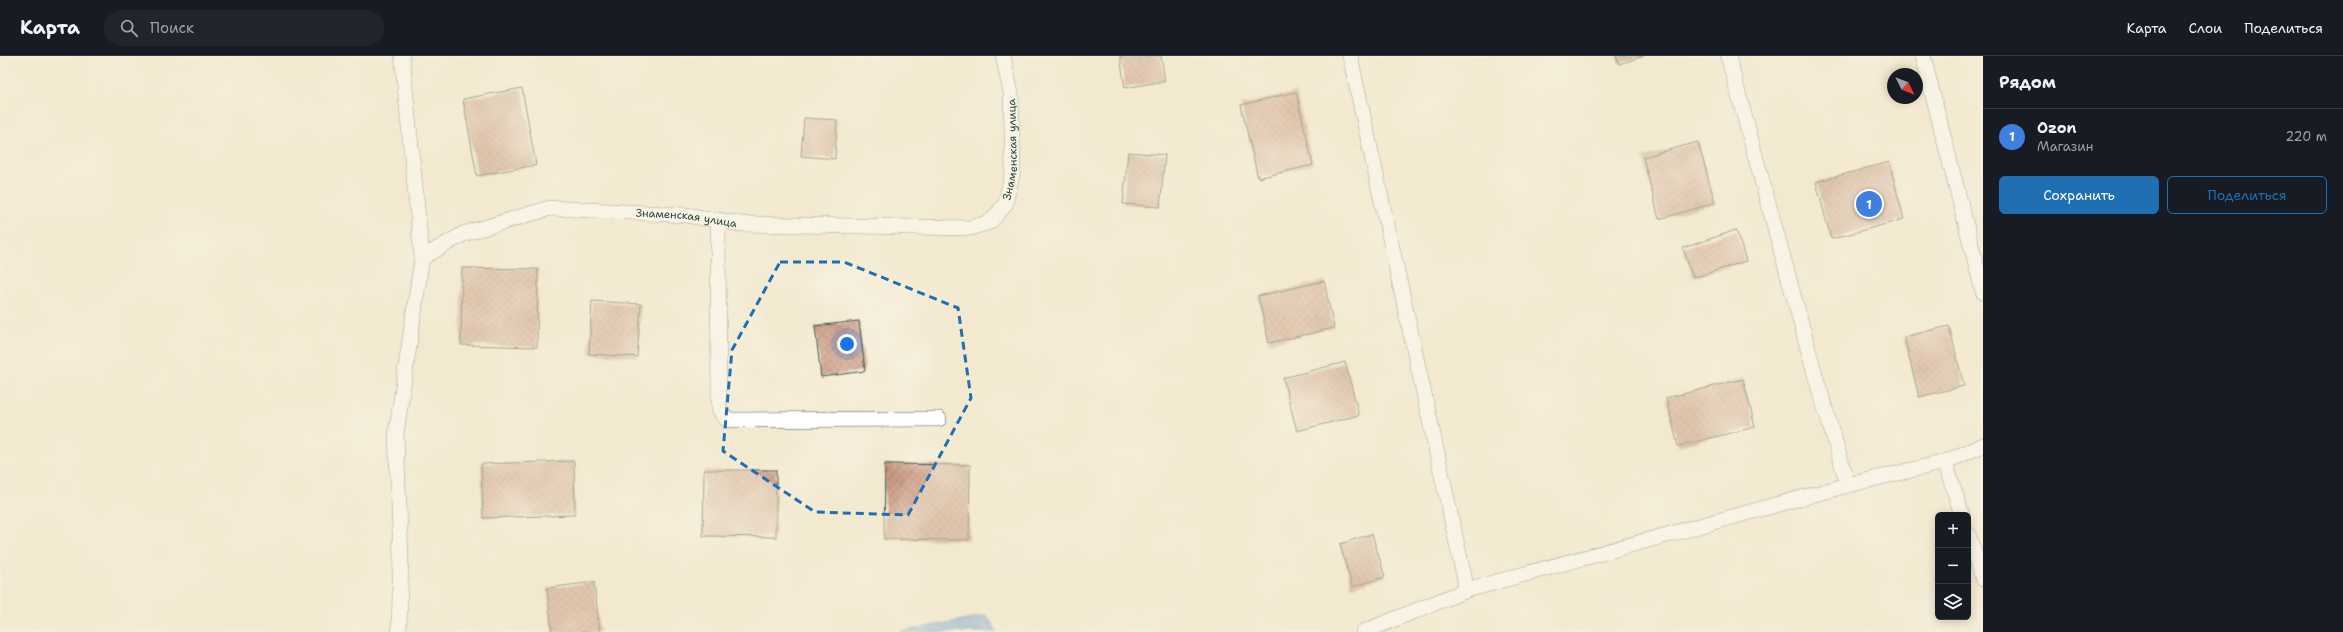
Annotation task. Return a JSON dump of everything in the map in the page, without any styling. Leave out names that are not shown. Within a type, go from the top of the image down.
[{"type":"lane","points":[[399,632],[401,557],[396,434],[422,258],[402,56]]},
{"type":"lane","name":"Знаменская улица","points":[[422,258],[463,234],[550,208],[686,215],[741,224],[970,228],[990,222],[1005,206],[1013,171],[1011,94],[1003,56]]},
{"type":"lane","points":[[1350,56],[1467,590]]},
{"type":"lane","points":[[1728,56],[1816,378],[1848,485]]},
{"type":"lane","points":[[1923,56],[1983,292]]},
{"type":"lane","points":[[718,221],[719,408],[727,420],[939,419]]},
{"type":"lane","points":[[1363,632],[1467,590],[1848,485],[1945,462],[1983,445]]},
{"type":"lane","points":[[1945,462],[1961,512]]},
{"type":"lane","points":[[1971,543],[1983,579]]},
{"type":"highlighted area","points":[[780,262],[844,262],[958,308],[971,398],[908,515],[815,512],[723,451],[732,350]]},
{"type":"water","points":[[987,615],[997,632],[899,632]]},
{"type":"building","points":[[1120,56],[1161,56],[1165,81],[1125,88]]},
{"type":"building","points":[[1616,56],[1644,56],[1619,64]]},
{"type":"building","points":[[522,88],[536,165],[477,176],[463,99]]},
{"type":"building","points":[[1296,92],[1313,165],[1258,178],[1241,105]]},
{"type":"building","points":[[804,118],[837,120],[835,159],[801,156]]},
{"type":"building","points":[[1698,142],[1715,203],[1659,219],[1643,157]]},
{"type":"building","points":[[1128,152],[1165,155],[1160,207],[1123,204]]},
{"type":"building","points":[[1889,162],[1904,219],[1831,239],[1816,182]]},
{"type":"building","points":[[1736,230],[1746,261],[1693,278],[1683,248]]},
{"type":"building","points":[[462,268],[538,269],[537,347],[461,345]]},
{"type":"building","points":[[1324,281],[1334,328],[1269,343],[1258,296]]},
{"type":"building","points":[[592,301],[641,304],[637,357],[589,354]]},
{"type":"building","points":[[859,321],[865,371],[821,377],[815,326]]},
{"type":"building","points":[[1949,326],[1964,386],[1919,397],[1904,337]]},
{"type":"building","points":[[1345,362],[1359,415],[1297,431],[1283,378]]},
{"type":"building","points":[[1743,379],[1755,427],[1678,446],[1666,398]]},
{"type":"building","points":[[574,461],[575,515],[483,518],[481,464]]},
{"type":"building","points":[[885,464],[970,465],[969,540],[884,539]]},
{"type":"building","points":[[704,470],[776,470],[776,537],[703,536]]},
{"type":"building","points":[[1372,534],[1385,577],[1352,587],[1340,544]]},
{"type":"building","points":[[594,582],[600,632],[552,632],[547,588]]},
{"type":"place","name":"Ozon","points":[[1869,204]]}]
